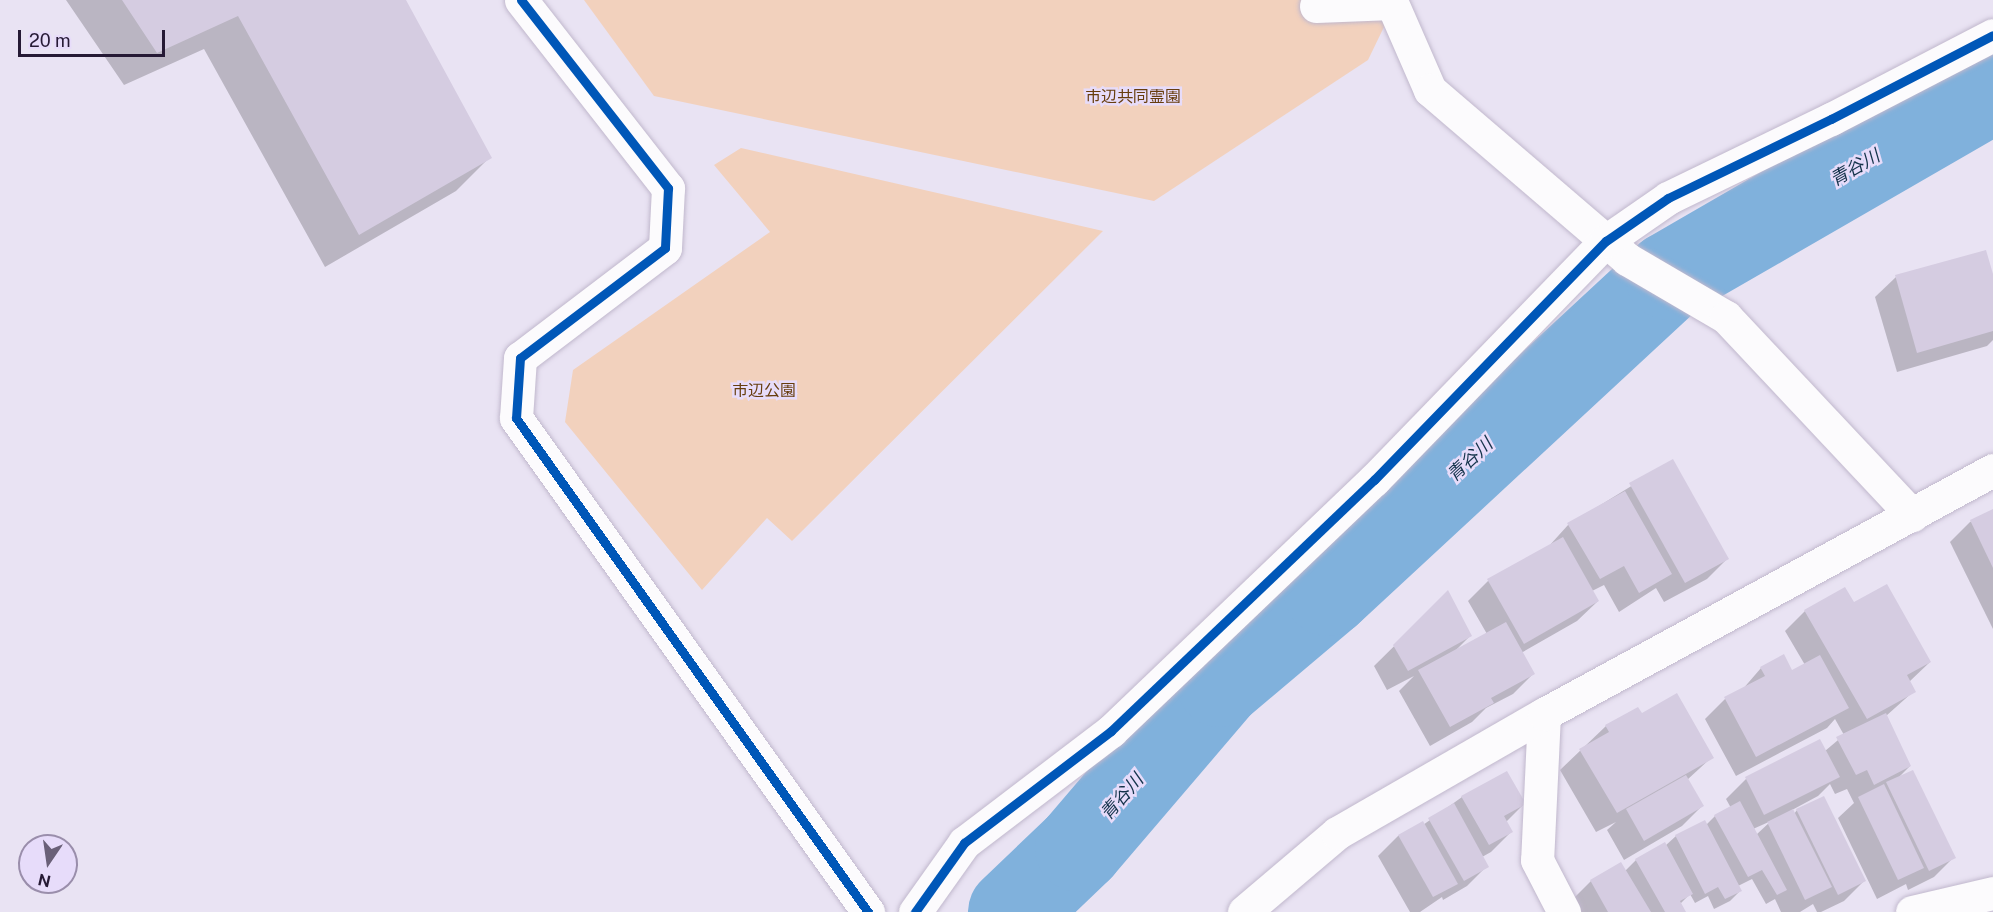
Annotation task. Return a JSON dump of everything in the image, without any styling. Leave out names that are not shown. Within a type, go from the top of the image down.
[{"type":"street","points":[[521,0],[668,188],[666,248],[520,358],[516,417],[868,912]]},
{"type":"street","points":[[1316,6],[1392,3],[1430,90],[1616,250],[1726,317],[1912,515]]},
{"type":"street","points":[[915,912],[964,843],[1110,731],[1668,198],[1831,119],[1993,35]]},
{"type":"street","points":[[1244,912],[1337,833],[1544,714],[1993,470]]},
{"type":"street","points":[[1544,714],[1538,860],[1564,912]]},
{"type":"street","points":[[1912,912],[1993,893]]},
{"type":"green space","name":"市辺共同霊園","points":[[584,0],[1397,0],[1368,60],[1154,201],[654,96]]},
{"type":"green space","name":"市辺公園","points":[[741,148],[1103,231],[792,541],[767,518],[702,590],[565,422],[573,370],[770,232],[714,165]]},
{"type":"building","points":[[122,0],[406,0],[492,158],[359,235],[238,16],[157,53]]},
{"type":"building","points":[[1986,250],[1993,274],[1993,331],[1917,353],[1895,275]]},
{"type":"building","points":[[1673,459],[1729,559],[1685,583],[1629,483]]},
{"type":"building","points":[[1625,491],[1672,574],[1639,593],[1624,566],[1600,579],[1567,523]]},
{"type":"building","points":[[1993,509],[1993,568],[1970,520]]},
{"type":"building","points":[[1563,537],[1599,601],[1524,644],[1487,579]]},
{"type":"building","points":[[1887,584],[1931,662],[1907,675],[1916,692],[1867,719],[1804,610],[1845,587],[1854,602]]},
{"type":"building","points":[[1448,590],[1472,636],[1408,671],[1393,645]]},
{"type":"building","points":[[1506,622],[1535,674],[1491,698],[1494,703],[1450,727],[1418,670]]},
{"type":"building","points":[[1784,654],[1792,670],[1820,655],[1849,708],[1756,757],[1724,697],[1765,676],[1760,667]]},
{"type":"building","points":[[1677,693],[1714,758],[1617,813],[1579,749],[1609,732],[1605,725],[1638,707],[1642,713]]},
{"type":"building","points":[[1886,713],[1911,766],[1874,785],[1867,770],[1856,775],[1836,737]]},
{"type":"building","points":[[1820,739],[1840,777],[1764,815],[1745,777]]},
{"type":"building","points":[[1913,770],[1956,858],[1929,871],[1886,782]]},
{"type":"building","points":[[1507,771],[1526,804],[1504,816],[1513,832],[1489,845],[1461,796]]},
{"type":"building","points":[[1686,775],[1704,806],[1644,841],[1626,809]]},
{"type":"building","points":[[1884,784],[1924,868],[1898,880],[1858,797]]},
{"type":"building","points":[[1824,796],[1866,881],[1838,895],[1796,809]]},
{"type":"building","points":[[1740,801],[1787,890],[1777,895],[1762,870],[1748,877],[1714,815]]},
{"type":"building","points":[[1454,803],[1489,867],[1464,881],[1428,818]]},
{"type":"building","points":[[1793,809],[1832,887],[1805,900],[1767,822]]},
{"type":"building","points":[[1705,820],[1742,891],[1725,899],[1718,887],[1705,894],[1675,835]]},
{"type":"building","points":[[1423,821],[1458,884],[1433,897],[1398,835]]},
{"type":"building","points":[[1665,842],[1693,894],[1680,901],[1686,912],[1665,912],[1635,859]]},
{"type":"building","points":[[1621,862],[1651,912],[1608,912],[1590,880]]},
{"type":"waterway","name":"青谷川","points":[[1012,912],[1079,848],[1220,683],[1328,592],[1669,276],[1993,89]]},
{"type":"cycle path","points":[[521,0],[668,188],[665,248],[520,358],[516,418],[868,912]]},
{"type":"cycle path","points":[[915,912],[964,843],[1111,731],[1374,480],[1606,241],[1668,198],[1831,119],[1993,35]]}]
